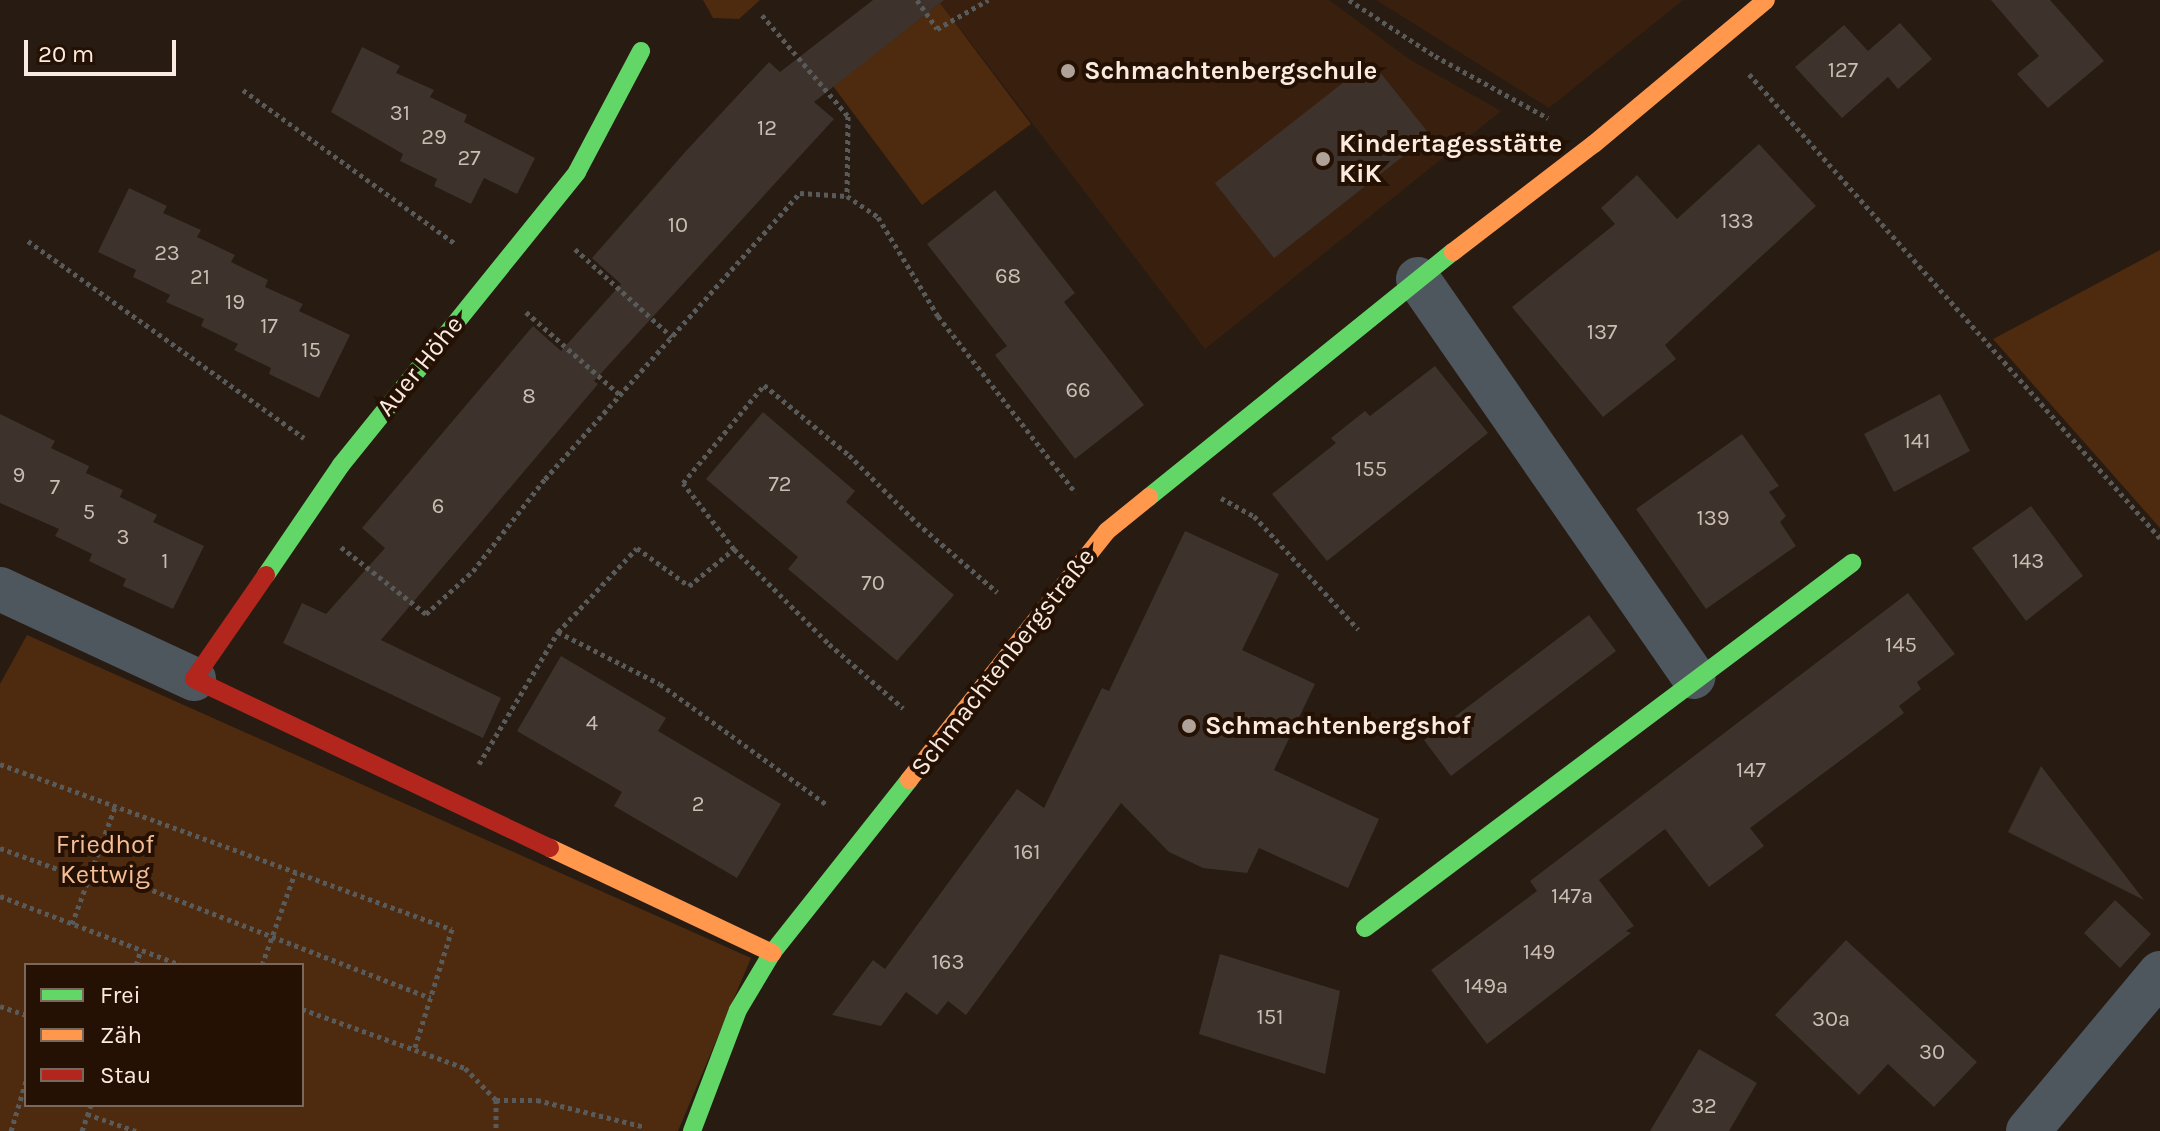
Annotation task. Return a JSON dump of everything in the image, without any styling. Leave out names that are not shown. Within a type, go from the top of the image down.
[{"type":"street","name":"Schmachtenbergstraße","points":[[692,1131],[738,1010],[772,953],[1107,531],[1418,279],[1594,144],[1766,0]]},
{"type":"street","name":"Auer Höhe","points":[[194,679],[341,465],[577,172],[641,51]]},
{"type":"street","points":[[1418,279],[1694,677]]},
{"type":"street","points":[[1365,928],[1694,677],[1852,563]]},
{"type":"street","points":[[0,589],[772,953]]},
{"type":"street","points":[[2028,1131],[2160,973]]},
{"type":"path","points":[[917,0],[937,29],[988,0]]},
{"type":"path","points":[[1349,0],[1435,56],[1594,144]]},
{"type":"path","points":[[762,15],[848,116],[847,196]]},
{"type":"path","points":[[1719,41],[2159,536]]},
{"type":"path","points":[[243,90],[492,275],[620,395]]},
{"type":"path","points":[[304,517],[426,614],[473,571],[620,395],[800,193],[847,196],[878,217],[938,316],[1107,531]]},
{"type":"path","points":[[540,217],[672,337]]},
{"type":"path","points":[[28,241],[341,465]]},
{"type":"path","points":[[941,741],[829,644],[734,549],[683,483],[764,385],[849,455],[917,523],[1035,624]]},
{"type":"path","points":[[1216,496],[1254,516],[1358,629]]},
{"type":"path","points":[[457,805],[509,707],[558,632],[637,548],[689,586],[734,549]]},
{"type":"path","points":[[558,632],[660,684],[866,834]]},
{"type":"path","points":[[0,764],[452,929],[414,1050]]},
{"type":"path","points":[[72,924],[115,807]]},
{"type":"path","points":[[0,848],[88,880]]},
{"type":"path","points":[[93,867],[430,998]]},
{"type":"path","points":[[263,963],[295,873]]},
{"type":"path","points":[[0,896],[176,963]]},
{"type":"path","points":[[137,963],[141,950]]},
{"type":"path","points":[[0,1006],[24,1014]]},
{"type":"path","points":[[304,1010],[465,1068],[496,1100],[496,1131]]},
{"type":"path","points":[[11,1131],[24,1088]]},
{"type":"path","points":[[496,1100],[537,1100],[661,1131]]},
{"type":"path","points":[[82,1131],[90,1107]]},
{"type":"path","points":[[87,1114],[136,1131]]},
{"type":"shaded area","points":[[938,0],[1329,0],[1409,59],[1501,111],[1205,349]]},
{"type":"shaded area","name":"Schmachtenbergschule","points":[[1376,0],[1683,0],[1549,108]]},
{"type":"green space","points":[[703,0],[760,0],[739,19],[713,18]]},
{"type":"green space","points":[[940,3],[1031,124],[922,205],[833,86]]},
{"type":"green space","points":[[2160,250],[2160,528],[1993,339]]},
{"type":"green space","name":"Friedhof Kettwig","points":[[27,635],[751,958],[678,1131],[0,1131],[0,684]]},
{"type":"building","points":[[873,0],[944,0],[814,102],[834,119],[594,381],[598,384],[381,640],[501,698],[483,738],[283,643],[302,603],[326,614],[385,548],[362,528],[533,326],[561,351],[621,284],[592,258],[686,151],[769,62],[780,72]]},
{"type":"building","points":[[1991,0],[2050,0],[2104,61],[2048,108],[2017,74],[2039,56]]},
{"type":"building","points":[[1900,23],[1932,59],[1898,89],[1888,77],[1842,118],[1795,67],[1844,25],[1868,51]]},
{"type":"building","points":[[362,47],[400,66],[396,73],[434,90],[430,97],[467,115],[464,122],[535,158],[517,194],[484,178],[471,204],[434,186],[437,179],[400,161],[403,154],[331,112]]},
{"type":"building","name":"Kindertagesstätte KiK","points":[[1371,61],[1430,135],[1274,258],[1215,183]]},
{"type":"building","points":[[1759,144],[1816,206],[1665,345],[1676,359],[1603,417],[1512,307],[1615,224],[1601,208],[1637,175],[1677,219]]},
{"type":"building","points":[[129,188],[167,206],[163,213],[201,230],[197,237],[235,255],[231,262],[268,280],[265,287],[303,304],[299,311],[350,335],[319,398],[269,374],[271,368],[234,350],[238,344],[201,326],[204,319],[166,302],[170,295],[133,277],[136,270],[98,252]]},
{"type":"building","points":[[995,190],[1075,293],[1064,302],[1144,405],[1075,459],[995,355],[1007,346],[927,244]]},
{"type":"building","points":[[1435,366],[1488,433],[1327,561],[1272,494],[1336,443],[1331,438],[1365,411],[1370,416]]},
{"type":"building","points":[[1940,394],[1970,451],[1894,492],[1864,434]]},
{"type":"building","points":[[763,412],[855,491],[846,502],[954,595],[897,661],[788,569],[798,557],[706,479]]},
{"type":"building","points":[[0,414],[55,441],[51,448],[89,466],[86,473],[123,490],[120,497],[157,515],[153,522],[204,546],[173,609],[123,586],[126,579],[89,561],[92,554],[55,536],[59,529],[0,503]]},
{"type":"building","points":[[1742,434],[1779,486],[1769,492],[1786,516],[1780,522],[1796,546],[1706,609],[1636,509]]},
{"type":"building","points":[[2031,506],[2083,576],[2026,621],[1972,548]]},
{"type":"building","name":"Schmachtenbergshof","points":[[1185,531],[1279,574],[1242,650],[1315,684],[1274,770],[1379,819],[1348,888],[1259,848],[1247,873],[1203,868],[1169,852],[1121,803],[966,1015],[948,1001],[937,1015],[906,992],[881,1026],[832,1015],[873,960],[885,969],[1017,789],[1044,808],[1102,688],[1109,691]]},
{"type":"building","points":[[1908,593],[1955,654],[1917,682],[1921,689],[1899,706],[1904,713],[1750,828],[1764,846],[1709,887],[1665,829],[1599,880],[1634,926],[1626,931],[1631,933],[1487,1044],[1431,970],[1537,891],[1530,881]]},
{"type":"building","points":[[1589,615],[1616,651],[1451,776],[1424,740]]},
{"type":"building","points":[[561,656],[666,718],[658,731],[781,804],[737,878],[614,806],[622,792],[517,731]]},
{"type":"building","points":[[2041,766],[2144,900],[2008,832]]},
{"type":"building","points":[[2115,900],[2151,934],[2120,968],[2084,933]]},
{"type":"building","points":[[1846,940],[1977,1062],[1934,1107],[1888,1064],[1859,1095],[1775,1015]]},
{"type":"building","points":[[1220,954],[1340,991],[1325,1074],[1199,1034]]},
{"type":"building","points":[[1699,1049],[1757,1083],[1729,1131],[1650,1131]]},
{"type":"traffic: fast","points":[[266,575],[341,465],[577,172],[641,51]]},
{"type":"traffic: fast","points":[[1149,497],[1453,252]]},
{"type":"traffic: fast","points":[[1365,928],[1852,563]]},
{"type":"traffic: fast","points":[[692,1131],[738,1010],[772,953],[909,780]]},
{"type":"traffic: slow","points":[[1453,252],[1594,144],[1766,0]]},
{"type":"traffic: slow","points":[[909,780],[1107,531],[1149,497]]},
{"type":"traffic: slow","points":[[550,848],[772,953]]},
{"type":"traffic: jam","points":[[266,575],[194,679],[550,848]]},
{"type":"place","name":"Schmachtenbergschule","points":[[1068,71]]},
{"type":"place","name":"Kindertagesstätte KiK","points":[[1323,159]]},
{"type":"place","name":"Schmachtenbergshof","points":[[1189,726]]}]
